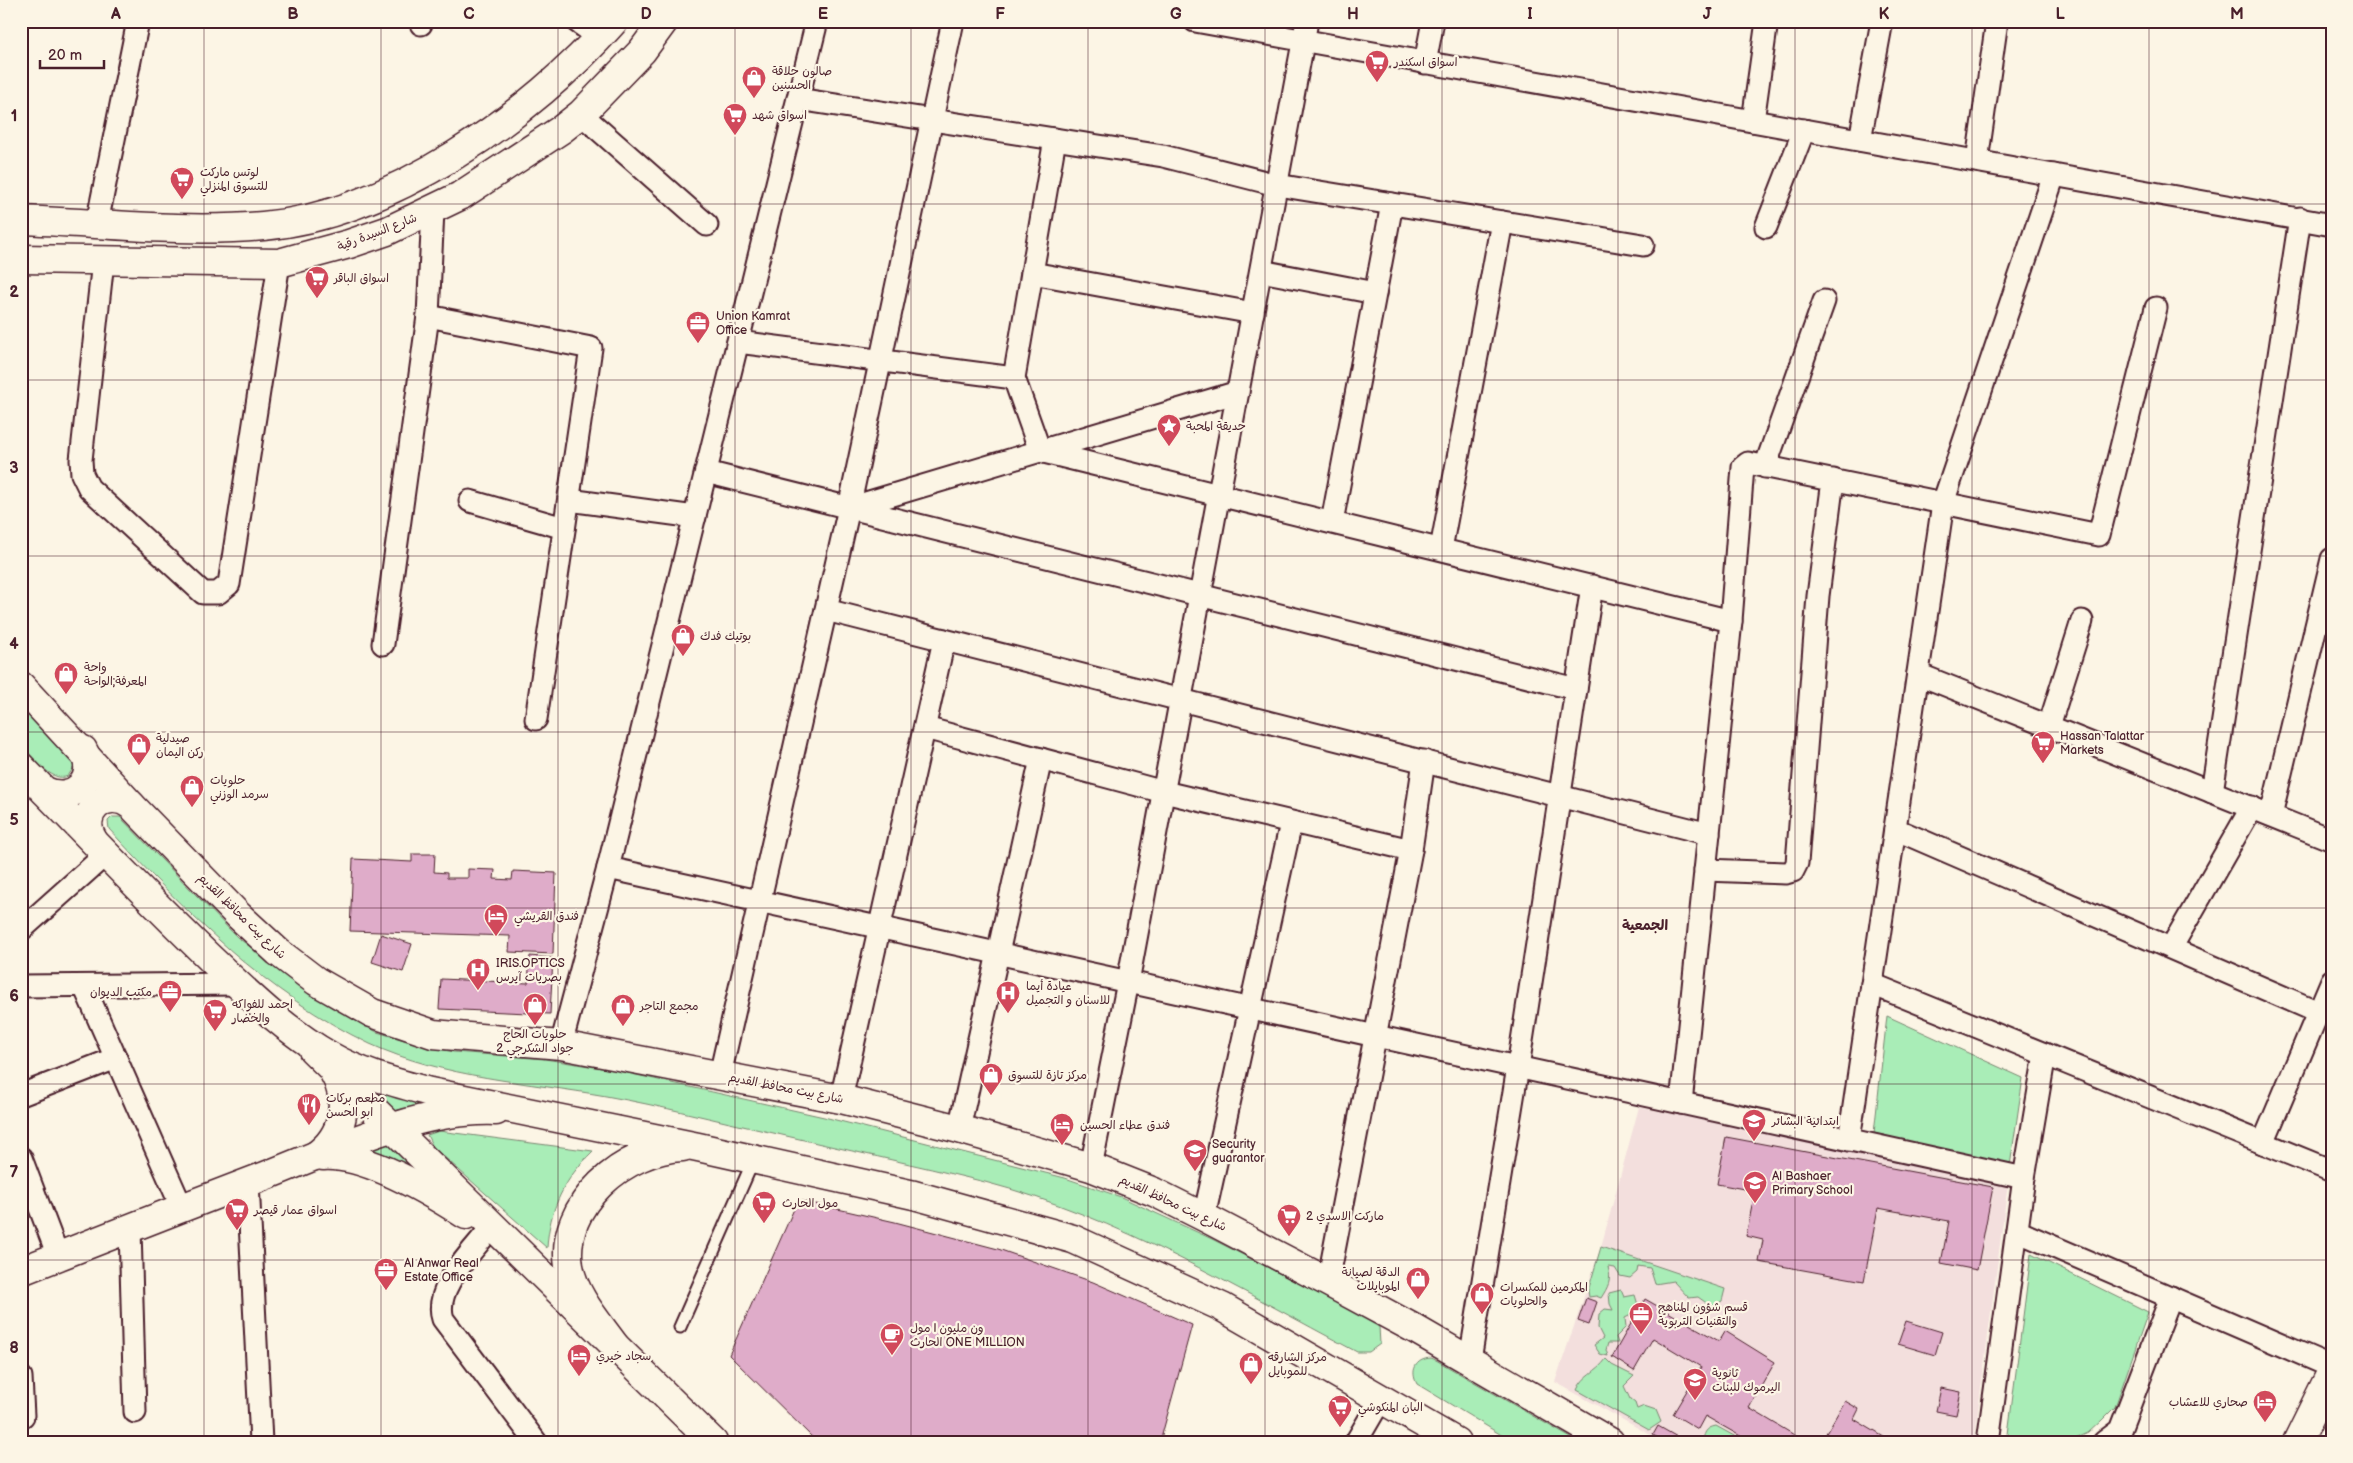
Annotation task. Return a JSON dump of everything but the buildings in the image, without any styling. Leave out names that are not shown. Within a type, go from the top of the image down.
[{"type":"main road","name":"شارع السيدة رقية","points":[[21,259],[279,263],[349,244],[387,231],[433,210],[486,180],[581,114],[642,51],[664,21]]},
{"type":"main road","points":[[21,220],[206,229],[264,226],[324,213],[378,194],[421,174],[517,114],[552,84],[607,30]]},
{"type":"main road","name":"شارع بيت محافظ القديم","points":[[21,686],[239,916],[278,952],[316,980],[348,999],[396,1023],[433,1034],[561,1045],[841,1099],[960,1129],[1091,1166],[1154,1192],[1328,1282],[1470,1360],[1610,1442]]},
{"type":"main road","points":[[45,791],[59,796],[74,792],[80,787],[85,780],[88,765],[83,750]]},
{"type":"main road","points":[[21,767],[153,904],[238,984],[296,1033],[713,1442]]},
{"type":"main road","points":[[99,848],[87,828],[89,814],[98,802],[119,798],[132,805]]},
{"type":"main road","points":[[296,1033],[331,1057],[394,1082],[524,1113],[698,1147],[914,1195],[1073,1239],[1222,1307],[1456,1442]]},
{"type":"main road","points":[[311,1158],[331,1141],[342,1118],[342,1092],[332,1068]]},
{"type":"main road","points":[[21,1271],[311,1158],[430,1116],[491,1110],[524,1113]]},
{"type":"main road","points":[[614,1346],[575,1287],[569,1268],[568,1249],[577,1215],[598,1185],[614,1173],[663,1150],[698,1147]]},
{"type":"main road","points":[[311,1158],[343,1157],[383,1170],[438,1198],[514,1247]]},
{"type":"main road","points":[[2297,1442],[2332,1371]]},
{"type":"street","points":[[98,223],[138,21]]},
{"type":"street","points":[[576,21],[607,30]]},
{"type":"street","points":[[561,1045],[608,868],[818,21]]},
{"type":"street","points":[[720,1075],[761,902],[849,508],[953,21]]},
{"type":"street","points":[[1195,21],[1305,31],[1426,63],[2332,225]]},
{"type":"street","points":[[1426,63],[1433,21]]},
{"type":"street","points":[[1752,121],[1767,21]]},
{"type":"street","points":[[1860,140],[1882,21]]},
{"type":"street","points":[[1978,161],[1997,21]]},
{"type":"street","points":[[1091,1166],[1164,792],[1305,31]]},
{"type":"street","points":[[798,99],[1163,156],[1277,186],[1643,245]]},
{"type":"street","points":[[581,114],[708,224]]},
{"type":"street","points":[[1766,227],[1804,130]]},
{"type":"street","points":[[1040,451],[1014,378],[1055,139]]},
{"type":"street","points":[[1849,1140],[1943,503],[2054,174]]},
{"type":"street","points":[[1332,522],[1392,204]]},
{"type":"street","points":[[383,644],[428,316],[433,210]]},
{"type":"street","points":[[2212,792],[2300,218]]},
{"type":"street","points":[[1441,549],[1502,222]]},
{"type":"street","points":[[103,261],[81,460],[82,474],[89,488],[203,593],[218,593],[229,584],[279,263]]},
{"type":"street","points":[[1261,272],[1375,293]]},
{"type":"street","points":[[1032,273],[1253,313]]},
{"type":"street","points":[[1765,466],[1824,301]]},
{"type":"street","points":[[1681,1103],[1731,621],[1743,466],[1748,463],[1765,466],[2099,535],[2156,308]]},
{"type":"street","points":[[428,316],[591,348],[536,719]]},
{"type":"street","points":[[738,342],[1014,378]]},
{"type":"street","points":[[849,508],[1238,392]]},
{"type":"street","points":[[1040,451],[1731,621]]},
{"type":"street","points":[[706,472],[1576,689]]},
{"type":"street","points":[[1705,870],[1786,873],[1793,871],[1797,864],[1818,596],[1833,480]]},
{"type":"street","points":[[569,500],[695,516]]},
{"type":"street","points":[[470,501],[564,528]]},
{"type":"street","points":[[2271,816],[2332,559]]},
{"type":"street","points":[[1470,1360],[1518,1068],[1592,586]]},
{"type":"street","points":[[826,610],[1709,834]]},
{"type":"street","points":[[2049,726],[2082,621]]},
{"type":"street","points":[[841,1099],[881,928],[944,640]]},
{"type":"street","points":[[1918,674],[2332,840]]},
{"type":"street","points":[[925,728],[1164,792],[1411,850]]},
{"type":"street","points":[[960,1129],[1000,954],[1041,759]]},
{"type":"street","points":[[1328,1282],[1411,850],[1424,762]]},
{"type":"street","points":[[2170,948],[2252,807]]},
{"type":"street","points":[[1204,1217],[1252,1009],[1292,823]]},
{"type":"street","points":[[1895,829],[2318,1012]]},
{"type":"street","points":[[21,930],[99,848]]},
{"type":"street","points":[[608,868],[2024,1178]]},
{"type":"street","points":[[2263,1143],[2332,980]]},
{"type":"street","points":[[21,986],[238,984]]},
{"type":"street","points":[[1872,984],[2332,1171]]},
{"type":"street","points":[[84,986],[182,1208]]},
{"type":"street","points":[[1988,1442],[2024,1178],[2045,1054]]},
{"type":"street","points":[[21,1095],[116,1058]]},
{"type":"street","points":[[21,1158],[58,1256]]},
{"type":"street","points":[[248,1182],[261,1442]]},
{"type":"street","points":[[130,1228],[135,1412]]},
{"type":"street","points":[[489,1230],[444,1290],[441,1311],[443,1319],[536,1442]]},
{"type":"street","points":[[2017,1231],[2332,1367]]},
{"type":"street","points":[[2104,1442],[2120,1430],[2171,1297]]},
{"type":"street","points":[[21,1377],[23,1416]]},
{"type":"street","points":[[1356,1442],[1381,1398]]},
{"type":"lane","points":[[680,1327],[754,1159]]},
{"type":"shaded area","points":[[1639,1107],[2008,1183],[1974,1442],[1663,1442],[1555,1382],[1601,1247]]},
{"type":"green space","points":[[21,703],[73,757],[74,767],[68,776],[55,776],[49,772],[21,744]]},
{"type":"green space","points":[[112,817],[120,817],[237,937],[331,1007],[377,1032],[428,1047],[454,1052],[545,1059],[614,1070],[824,1117],[1065,1178],[1121,1197],[1212,1239],[1369,1319],[1379,1327],[1380,1344],[1369,1352],[1357,1352],[1221,1279],[1130,1234],[1083,1214],[985,1182],[647,1104],[456,1072],[398,1055],[370,1044],[332,1024],[296,1001],[229,949],[167,891],[109,829],[108,821]]},
{"type":"green space","points":[[1887,1016],[2023,1078],[2010,1166],[1874,1133]]},
{"type":"green space","points":[[357,1078],[425,1104],[394,1111]]},
{"type":"green space","points":[[439,1131],[593,1151],[574,1172],[560,1195],[551,1220],[547,1248],[433,1147],[427,1135]]},
{"type":"green space","points":[[387,1142],[424,1175],[357,1147]]},
{"type":"green space","points":[[1601,1247],[1725,1289],[1722,1301],[1712,1307],[1698,1297],[1689,1298],[1673,1281],[1655,1284],[1650,1268],[1638,1266],[1637,1272],[1630,1278],[1620,1276],[1615,1268],[1608,1267],[1609,1283],[1601,1298],[1596,1296],[1589,1297],[1588,1291]]},
{"type":"green space","points":[[2031,1254],[2148,1312],[2115,1407],[2088,1433],[2069,1442],[2007,1442]]},
{"type":"green space","points":[[1621,1290],[1624,1297],[1635,1295],[1638,1305],[1631,1315],[1625,1318],[1626,1327],[1616,1337],[1618,1343],[1608,1343],[1606,1350],[1608,1356],[1600,1354],[1594,1345],[1603,1338],[1598,1328],[1599,1314],[1605,1309],[1613,1310],[1610,1304],[1609,1293]]},
{"type":"green space","points":[[1431,1358],[1578,1442],[1513,1442],[1417,1384],[1414,1375],[1415,1366],[1421,1361]]},
{"type":"green space","points":[[1606,1359],[1612,1365],[1634,1376],[1624,1386],[1630,1399],[1635,1403],[1637,1409],[1644,1406],[1656,1410],[1661,1422],[1649,1430],[1577,1390],[1586,1377]]},
{"type":"green space","points":[[1716,1426],[1745,1442],[1702,1442],[1708,1430]]},
{"type":"place","name":"اسواق اسكندر","points":[[1377,83]]},
{"type":"place","name":"صالون حلاقة الحسنين","points":[[754,99]]},
{"type":"place","name":"اسواق شهد","points":[[735,136]]},
{"type":"place","name":"لوتس ماركت للتسوق المنزلي","points":[[182,200]]},
{"type":"place","name":"اسواق الباقر","points":[[317,299]]},
{"type":"place","name":"Union Kamrat Office","points":[[698,344]]},
{"type":"place","name":"حديقة المحبة","points":[[1169,447]]},
{"type":"place","name":"بوتيك فدك","points":[[683,657]]},
{"type":"place","name":"واحة المعرفة;الواحة","points":[[66,695]]},
{"type":"place","name":"Hassan Talattar Markets","points":[[2043,764]]},
{"type":"place","name":"صيدلية ركن اليمان","points":[[139,766]]},
{"type":"place","name":"حلويات سرمد الوزني","points":[[192,808]]},
{"type":"place","name":"فندق القريشي","points":[[496,937]]},
{"type":"place","name":"IRIS.OPTICS بصريات آيرس","points":[[478,991]]},
{"type":"place","name":"مكتب الديوان","points":[[170,1013]]},
{"type":"place","name":"عيادة أيما للاسنان و التجميل","points":[[1008,1014]]},
{"type":"place","name":"حلويات الحاج جواد الشكرجي 2","points":[[535,1026]]},
{"type":"place","name":"مجمع التاجر","points":[[623,1027]]},
{"type":"place","name":"احمد للفواكه والخضار","points":[[215,1032]]},
{"type":"place","name":"مركز تازة للتسوق","points":[[991,1096]]},
{"type":"place","name":"مطعم بركات ابو الحسن","points":[[309,1126]]},
{"type":"place","name":"ابتدائية البشائر","points":[[1754,1142]]},
{"type":"place","name":"فندق عطاء الحسين","points":[[1062,1146]]},
{"type":"place","name":"Security guarantor","points":[[1195,1172]]},
{"type":"place","name":"Al Bashaer Primary School","points":[[1755,1204]]},
{"type":"place","name":"مول الحارث","points":[[764,1224]]},
{"type":"place","name":"اسواق عمار قيصر","points":[[237,1231]]},
{"type":"place","name":"ماركت الاسدي 2","points":[[1289,1237]]},
{"type":"place","name":"Al Anwar Real Estate Office","points":[[386,1291]]},
{"type":"place","name":"الدقة لصيانة الموبايلات","points":[[1418,1300]]},
{"type":"place","name":"المكرمين للمكسرات والحلويات","points":[[1482,1315]]},
{"type":"place","name":"قسم شؤون المناهج والتقنيات التربوية","points":[[1641,1335]]},
{"type":"place","name":"ون مليون | مول الحارث ONE MILLION","points":[[892,1356]]},
{"type":"place","name":"سجاد خيري","points":[[579,1377]]},
{"type":"place","name":"مركز الشارقه للموبايل","points":[[1251,1385]]},
{"type":"place","name":"ثانوية اليرموك للبنات","points":[[1695,1401]]},
{"type":"place","name":"صحاري للاعشاب","points":[[2265,1423]]},
{"type":"place","name":"البان المنكوشي","points":[[1340,1428]]},
{"type":"district","name":"الجمعية","points":[[1645,925]]}]
